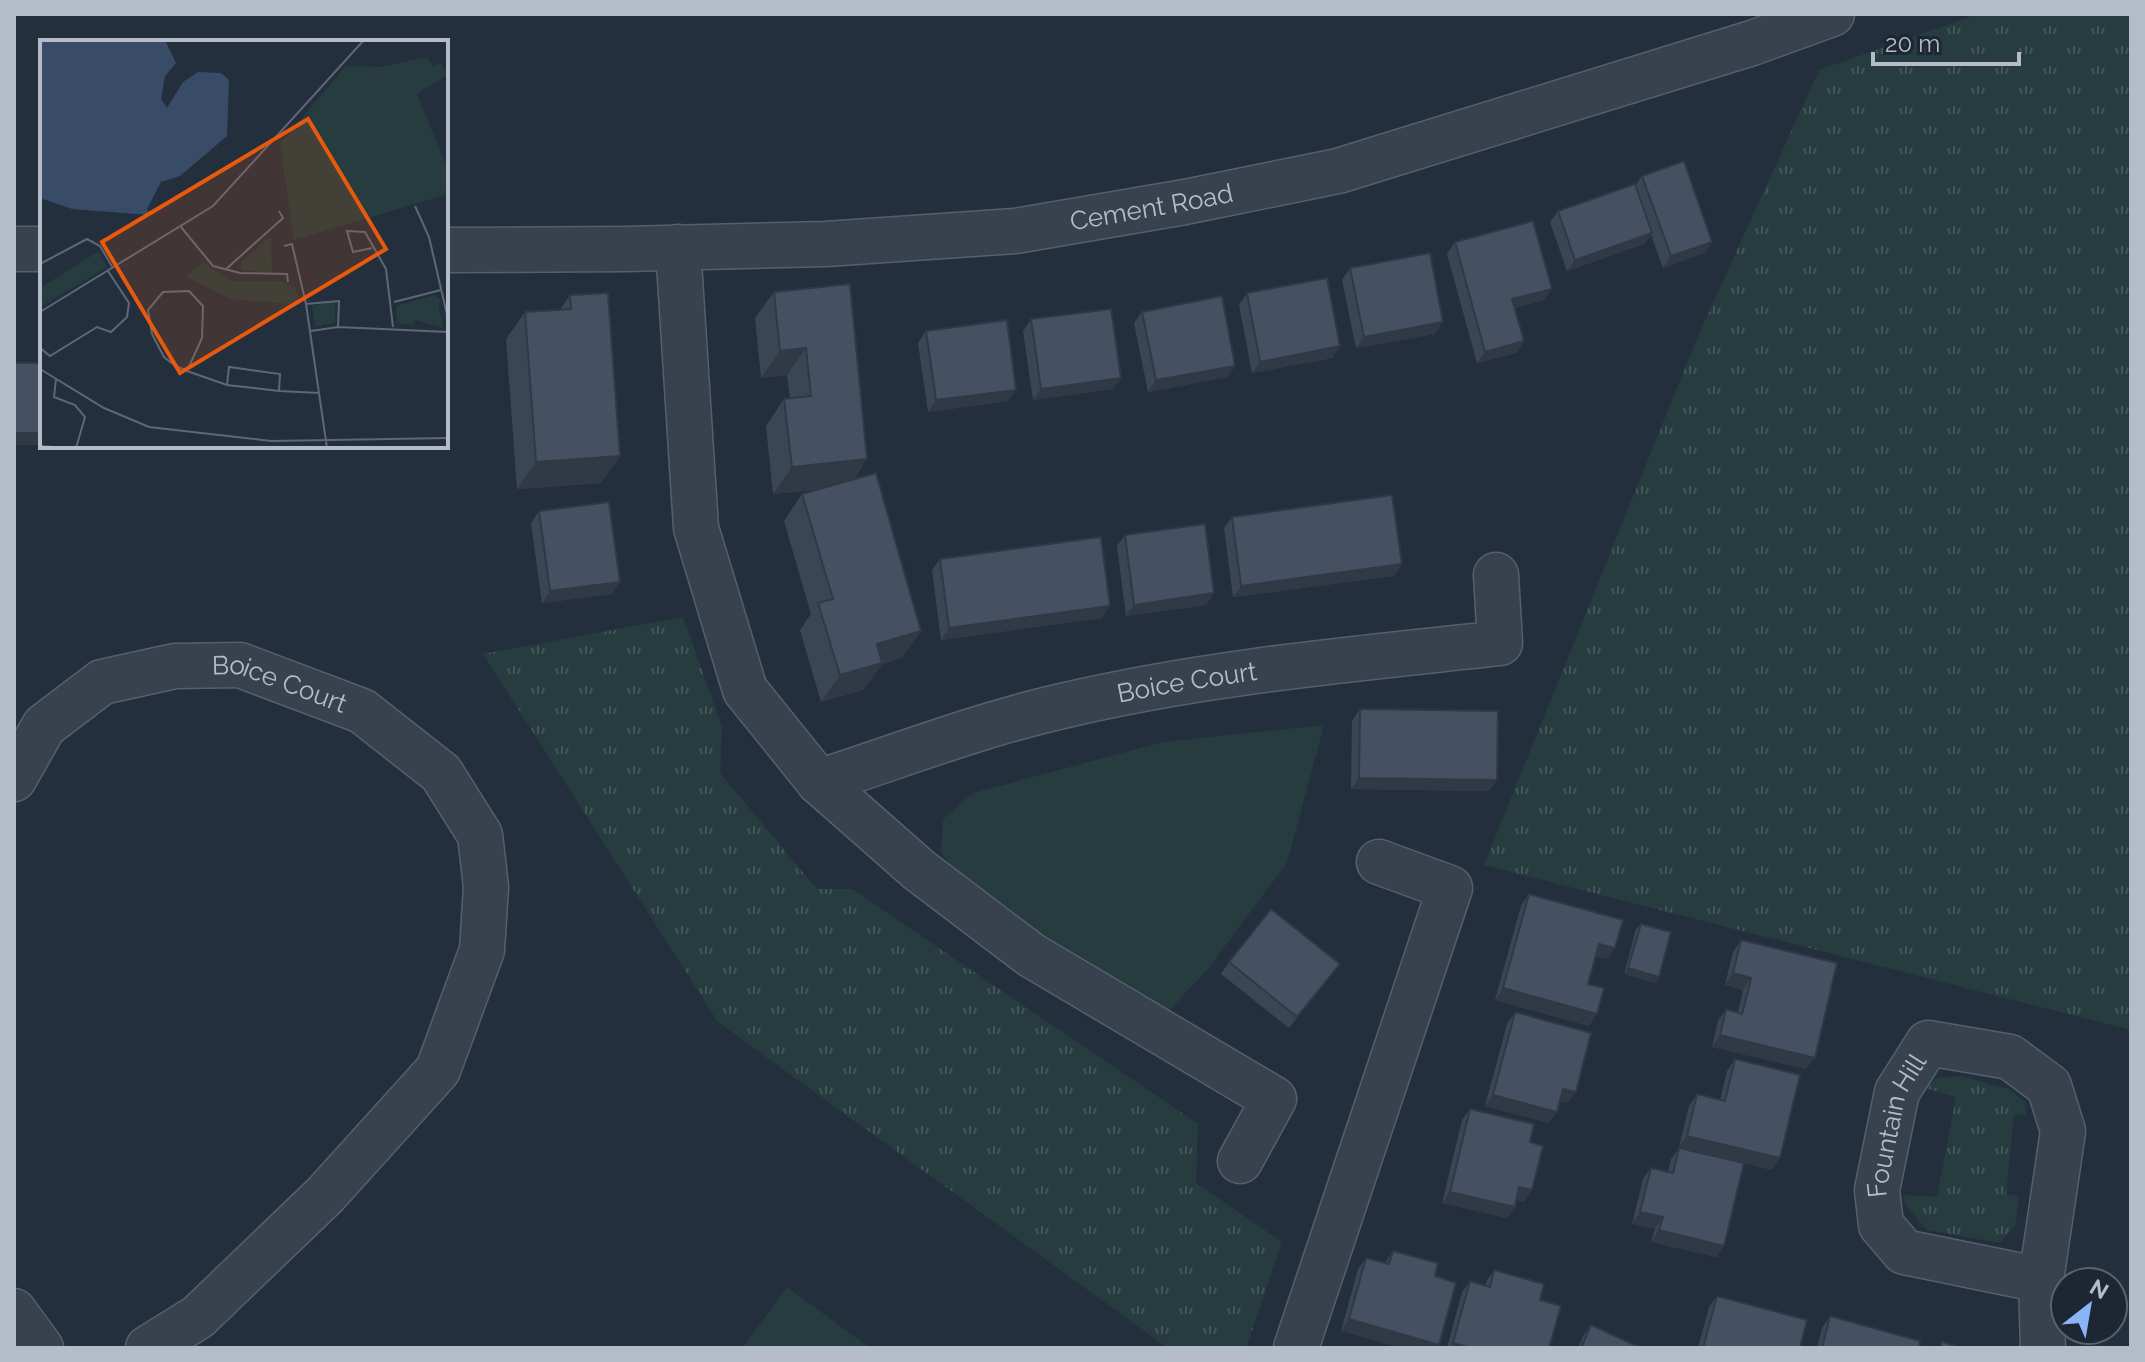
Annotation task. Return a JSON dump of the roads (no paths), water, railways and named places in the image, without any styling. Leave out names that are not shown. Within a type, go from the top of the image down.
[{"type":"street","name":"Cement Road","points":[[448,250],[826,244],[1015,231],[1338,171],[1737,47],[1832,14]]},
{"type":"street","points":[[678,247],[696,528],[745,690],[819,782],[919,870],[1031,955],[1274,1099],[1240,1161]]},
{"type":"street","points":[[14,249],[40,249]]},
{"type":"street","name":"Boice Court","points":[[819,782],[954,736],[1062,706],[1214,678],[1500,643],[1496,575]]},
{"type":"street","name":"Boice Court","points":[[14,779],[44,726],[102,682],[175,666],[240,665],[362,711],[441,773],[480,835],[486,887],[482,950],[438,1070],[325,1195],[198,1317],[148,1348]]},
{"type":"street","points":[[1296,1348],[1450,888],[1379,862]]},
{"type":"street","name":"Fountain Hill","points":[[2041,1280],[1904,1252],[1881,1225],[1877,1190],[1897,1092],[1928,1043],[2010,1057],[2049,1086],[2063,1131],[2041,1280],[2043,1348]]},
{"type":"street","points":[[14,1311],[41,1348]]}]
